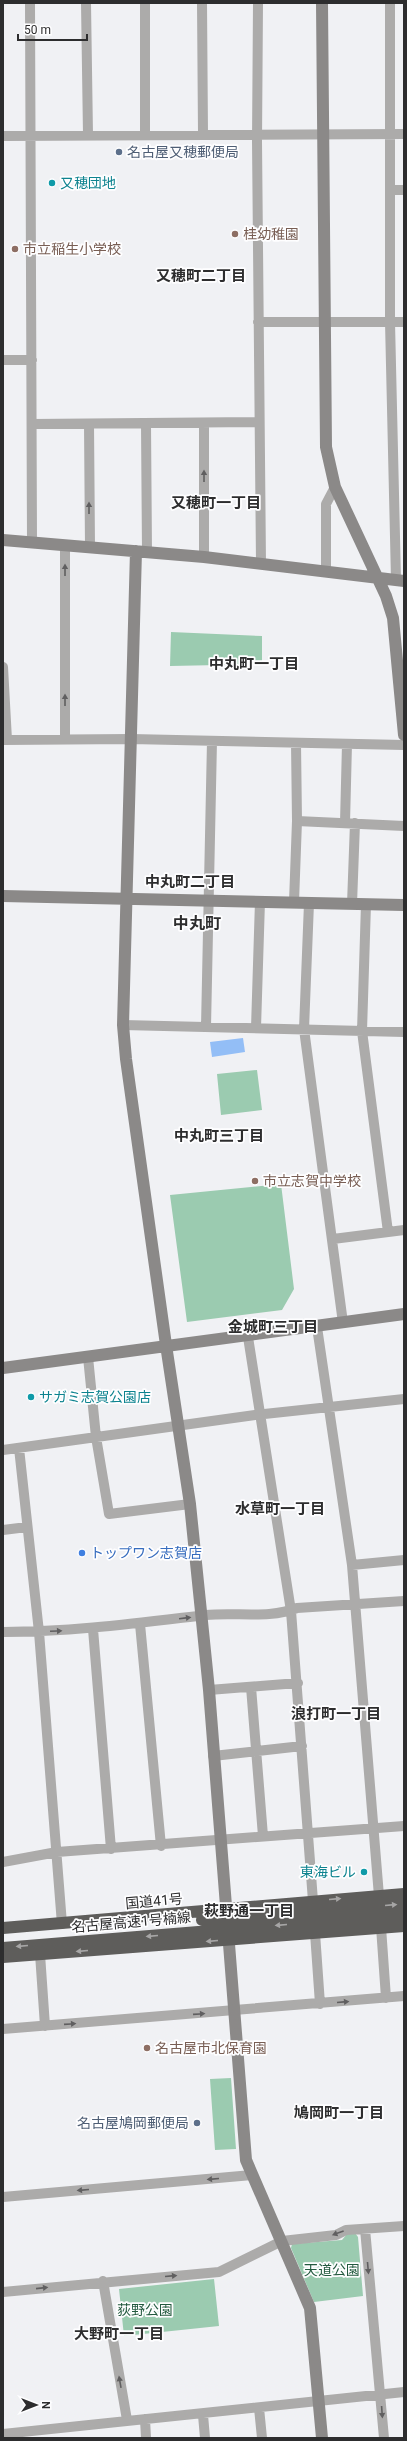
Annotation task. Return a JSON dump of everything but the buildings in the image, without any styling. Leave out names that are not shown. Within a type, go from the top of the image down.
[{"type":"highway","name":"国道41号","points":[[3,1928],[404,1894]]},
{"type":"highway","name":"名古屋高速1号楠線","points":[[3,1936],[404,1904]]},
{"type":"highway","name":"名古屋高速1号楠線","points":[[3,1948],[404,1915]]},
{"type":"highway","points":[[3,1957],[404,1926]]},
{"type":"street","points":[[30,3],[32,542]]},
{"type":"street","points":[[86,3],[88,135]]},
{"type":"street","points":[[145,3],[145,134]]},
{"type":"street","points":[[202,3],[203,134]]},
{"type":"street","points":[[258,3],[258,322],[261,564]]},
{"type":"street","points":[[322,3],[326,447],[335,487],[393,618],[404,735]]},
{"type":"street","points":[[3,540],[204,557],[400,581],[390,322],[390,3]]},
{"type":"street","points":[[3,136],[324,133],[404,134]]},
{"type":"street","points":[[390,190],[404,190]]},
{"type":"street","points":[[258,322],[324,320],[404,322]]},
{"type":"street","points":[[3,360],[32,360]]},
{"type":"street","points":[[32,424],[259,422]]},
{"type":"street","points":[[204,423],[204,557]]},
{"type":"street","points":[[89,424],[90,547]]},
{"type":"street","points":[[146,424],[142,551],[131,739],[123,1025],[126,1059],[166,1345],[190,1504],[209,1690],[246,2160],[310,2308],[320,2402],[322,2438]]},
{"type":"street","points":[[326,571],[326,504],[335,487]]},
{"type":"street","points":[[65,546],[65,739]]},
{"type":"street","points":[[3,667],[5,740],[131,739],[404,745]]},
{"type":"street","points":[[206,1027],[212,741]]},
{"type":"street","points":[[294,902],[297,821],[296,743]]},
{"type":"street","points":[[347,744],[352,904]]},
{"type":"street","points":[[297,821],[404,826]]},
{"type":"street","points":[[3,896],[404,905]]},
{"type":"street","points":[[256,1028],[260,901]]},
{"type":"street","points":[[309,903],[304,1029],[344,1323]]},
{"type":"street","points":[[366,904],[362,1031],[388,1232]]},
{"type":"street","points":[[123,1025],[404,1032]]},
{"type":"street","points":[[333,1239],[404,1230]]},
{"type":"street","points":[[3,1368],[166,1345],[248,1337],[404,1314]]},
{"type":"street","points":[[317,1327],[330,1407],[352,1565],[379,1896]]},
{"type":"street","points":[[248,1337],[259,1415],[291,1611],[298,1683],[314,1901]]},
{"type":"street","points":[[88,1357],[96,1437],[109,1514],[190,1504]]},
{"type":"street","points":[[3,1450],[179,1425],[404,1399]]},
{"type":"street","points":[[19,1448],[40,1632],[58,1852],[62,1924]]},
{"type":"street","points":[[3,1530],[27,1527]]},
{"type":"street","points":[[352,1565],[404,1560]]},
{"type":"street","points":[[3,1632],[40,1632],[93,1629],[202,1616],[291,1611],[297,1608],[355,1606],[404,1601]]},
{"type":"street","points":[[140,1624],[161,1846]]},
{"type":"street","points":[[93,1629],[111,1849]]},
{"type":"street","points":[[209,1690],[298,1683]]},
{"type":"street","points":[[251,1687],[263,1836]]},
{"type":"street","points":[[213,1756],[302,1746]]},
{"type":"street","points":[[3,1862],[58,1852],[161,1846],[221,1839],[404,1826]]},
{"type":"street","points":[[381,1927],[386,1998]]},
{"type":"street","points":[[315,1933],[320,2004]]},
{"type":"street","points":[[40,1954],[45,2026]]},
{"type":"street","points":[[3,2029],[235,2012],[404,1996]]},
{"type":"street","points":[[3,2197],[252,2176]]},
{"type":"street","points":[[3,2292],[103,2281],[219,2272],[282,2241],[336,2235],[346,2230],[365,2230],[404,2226]]},
{"type":"street","points":[[365,2230],[384,2438]]},
{"type":"street","points":[[103,2281],[127,2420]]},
{"type":"street","points":[[3,2434],[30,2435],[127,2420],[202,2415],[404,2392]]},
{"type":"street","points":[[259,2408],[262,2438]]},
{"type":"street","points":[[202,2415],[205,2438]]},
{"type":"street","points":[[144,2419],[146,2438]]},
{"type":"green space","points":[[171,632],[262,636],[262,664],[170,666]]},
{"type":"green space","points":[[257,1070],[262,1110],[221,1115],[217,1074]]},
{"type":"green space","points":[[281,1184],[294,1289],[282,1310],[187,1322],[170,1195]]},
{"type":"green space","points":[[231,2078],[236,2149],[215,2150],[210,2079]]},
{"type":"green space","name":"天道公園","points":[[355,2233],[358,2237],[363,2296],[314,2302],[291,2248],[292,2244],[342,2240],[347,2234]]},
{"type":"green space","name":"荻野公園","points":[[214,2279],[219,2326],[124,2336],[119,2289]]},
{"type":"water","points":[[243,1038],[245,1052],[212,1057],[210,1042]]},
{"type":"place","name":"名古屋又穂郵便局","points":[[119,152]]},
{"type":"place","name":"又穂団地","points":[[52,183]]},
{"type":"place","name":"桂幼稚園","points":[[235,234]]},
{"type":"place","name":"市立稲生小学校","points":[[15,249]]},
{"type":"place","name":"市立志賀中学校","points":[[255,1181]]},
{"type":"place","name":"サガミ志賀公園店","points":[[31,1397]]},
{"type":"place","name":"トップワン志賀店","points":[[82,1553]]},
{"type":"place","name":"東海ビル","points":[[364,1872]]},
{"type":"place","name":"名古屋市北保育園","points":[[147,2048]]},
{"type":"place","name":"名古屋鳩岡郵便局","points":[[197,2123]]},
{"type":"district","name":"又穂町二丁目","points":[[201,276]]},
{"type":"district","name":"又穂町一丁目","points":[[216,503]]},
{"type":"district","name":"中丸町一丁目","points":[[254,664]]},
{"type":"district","name":"中丸町二丁目","points":[[190,882]]},
{"type":"district","name":"中丸町","points":[[197,923]]},
{"type":"district","name":"中丸町三丁目","points":[[219,1136]]},
{"type":"district","name":"金城町三丁目","points":[[273,1327]]},
{"type":"district","name":"水草町一丁目","points":[[280,1509]]},
{"type":"district","name":"浪打町一丁目","points":[[336,1714]]},
{"type":"district","name":"萩野通一丁目","points":[[249,1911]]},
{"type":"district","name":"鳩岡町一丁目","points":[[339,2113]]},
{"type":"district","name":"大野町一丁目","points":[[119,2334]]}]
